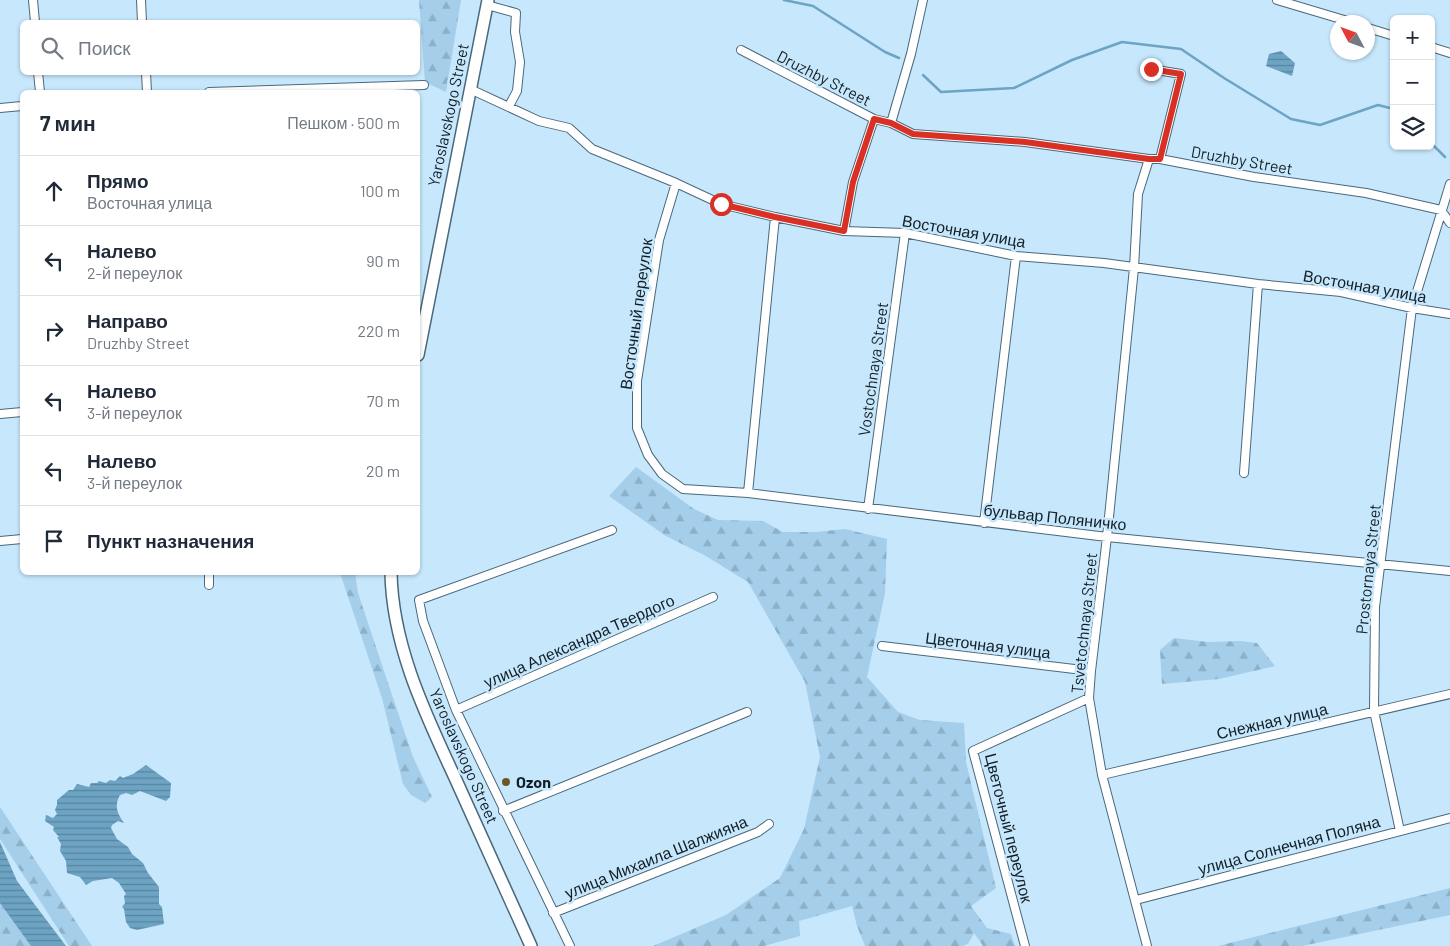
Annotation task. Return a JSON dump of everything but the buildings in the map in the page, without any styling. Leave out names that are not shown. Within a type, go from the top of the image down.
[{"type":"street","points":[[33,0],[34,20]]},
{"type":"street","points":[[141,0],[142,20]]},
{"type":"street","points":[[891,123],[924,0]]},
{"type":"street","points":[[1278,0],[1330,16]]},
{"type":"street","points":[[488,3],[516,14],[515,32],[520,62],[517,91],[509,106]]},
{"type":"street","name":"Yaroslavskogo Street","points":[[420,345],[488,3]]},
{"type":"street","points":[[1375,30],[1390,35]]},
{"type":"street","points":[[1435,48],[1450,53]]},
{"type":"street","name":"Druzhby Street","points":[[741,50],[874,119],[891,123],[913,134],[1025,142],[1160,159],[1254,178],[1366,192],[1441,210]]},
{"type":"street","points":[[1151,69],[1181,74],[1160,159]]},
{"type":"street","points":[[38,75],[40,90]]},
{"type":"street","points":[[146,75],[147,90]]},
{"type":"street","points":[[270,90],[424,85]]},
{"type":"street","name":"Восточная улица","points":[[470,89],[539,121],[570,128],[592,149],[676,183],[721,204],[775,217],[844,231],[905,233],[1016,256],[1104,263],[1258,284],[1341,292],[1412,308],[1450,314]]},
{"type":"street","points":[[0,108],[20,106]]},
{"type":"street","points":[[844,231],[853,182],[874,119]]},
{"type":"street","name":"Tsvetochnaya Street","points":[[1147,946],[1102,775],[1089,698],[1134,268],[1138,194],[1149,159]]},
{"type":"street","name":"Восточный переулок","points":[[662,474],[648,455],[638,428],[637,381],[659,240],[676,183]]},
{"type":"street","name":"Prostornaya Street","points":[[1400,831],[1374,711],[1375,607],[1412,308],[1450,184]]},
{"type":"street","points":[[1441,210],[1450,223]]},
{"type":"street","points":[[748,493],[775,217]]},
{"type":"street","name":"Vostochnaya Street","points":[[868,509],[905,233]]},
{"type":"street","points":[[984,523],[1016,256]]},
{"type":"street","points":[[1244,473],[1258,284]]},
{"type":"street","points":[[0,414],[20,412]]},
{"type":"street","name":"бульвар Поляничко","points":[[662,474],[683,489],[748,493],[1107,537],[1450,571]]},
{"type":"street","points":[[570,946],[503,811],[456,710],[423,621],[420,600],[612,530]]},
{"type":"street","points":[[0,541],[20,539]]},
{"type":"street","points":[[209,575],[209,585]]},
{"type":"street","name":"Yaroslavskogo Street","points":[[391,575],[394,612],[411,675],[428,719],[531,946]]},
{"type":"street","name":"улица Александра Твердого","points":[[456,710],[713,597]]},
{"type":"street","name":"Цветочная улица","points":[[882,646],[1091,671]]},
{"type":"street","name":"Снежная улица","points":[[1102,775],[1450,694]]},
{"type":"street","name":"Цветочный переулок","points":[[1025,946],[973,751],[1089,698]]},
{"type":"street","points":[[503,811],[747,712]]},
{"type":"street","name":"улица Солнечная Поляна","points":[[1136,900],[1450,818]]},
{"type":"street","name":"улица Михаила Шалжияна","points":[[553,913],[758,832],[769,824]]},
{"type":"green space","points":[[419,0],[461,0],[446,92],[425,82]]},
{"type":"green space","points":[[636,467],[694,509],[718,520],[763,521],[783,532],[816,532],[845,529],[887,539],[885,593],[867,677],[898,712],[920,720],[964,723],[966,762],[996,888],[971,906],[987,928],[1011,934],[1015,946],[983,946],[974,933],[968,944],[962,946],[865,946],[852,906],[799,921],[800,936],[764,946],[653,946],[726,915],[780,878],[804,829],[820,757],[805,682],[748,582],[704,555],[666,536],[609,496]]},
{"type":"green space","points":[[341,575],[355,575],[358,593],[413,757],[432,797],[425,803],[411,795],[403,784],[382,698]]},
{"type":"green space","points":[[1174,638],[1208,642],[1240,641],[1257,643],[1275,666],[1219,679],[1162,684],[1160,650]]},
{"type":"green space","points":[[0,807],[92,946],[69,946],[0,839]]},
{"type":"green space","points":[[1450,888],[1450,915],[1302,946],[1218,946]]},
{"type":"green space","points":[[0,903],[4,908],[31,946],[0,946]]},
{"type":"shaded area","points":[[1281,51],[1295,63],[1292,76],[1266,66],[1269,54]]},
{"type":"shaded area","points":[[146,765],[171,783],[170,797],[166,801],[140,791],[132,795],[126,793],[120,795],[117,809],[124,823],[118,821],[111,828],[117,839],[128,847],[132,854],[143,863],[159,887],[159,904],[162,907],[164,924],[137,930],[130,928],[126,922],[122,907],[125,903],[124,896],[126,894],[119,883],[112,878],[93,881],[86,885],[80,877],[67,873],[66,861],[60,851],[61,844],[57,837],[59,837],[53,830],[54,827],[45,821],[46,815],[53,818],[57,814],[55,810],[57,800],[69,790],[73,790],[77,784],[89,787],[91,783],[99,781],[106,783],[110,780],[115,781],[120,776],[123,778],[133,774]]},
{"type":"shaded area","points":[[0,842],[17,881],[66,946],[31,946],[0,903]]},
{"type":"waterway","points":[[784,0],[813,6],[885,52],[899,58]]},
{"type":"waterway","points":[[923,75],[941,92],[1014,88],[1072,60],[1122,42],[1181,49],[1291,119],[1320,125],[1378,105],[1390,108]]},
{"type":"waterway","points":[[1435,147],[1445,157]]},
{"type":"place","name":"Ozon","points":[[506,782]]},
{"type":"route","points":[[721,204],[844,231],[853,182],[874,119],[891,123],[913,134],[1025,142],[1160,159],[1181,74],[1151,69]]}]
